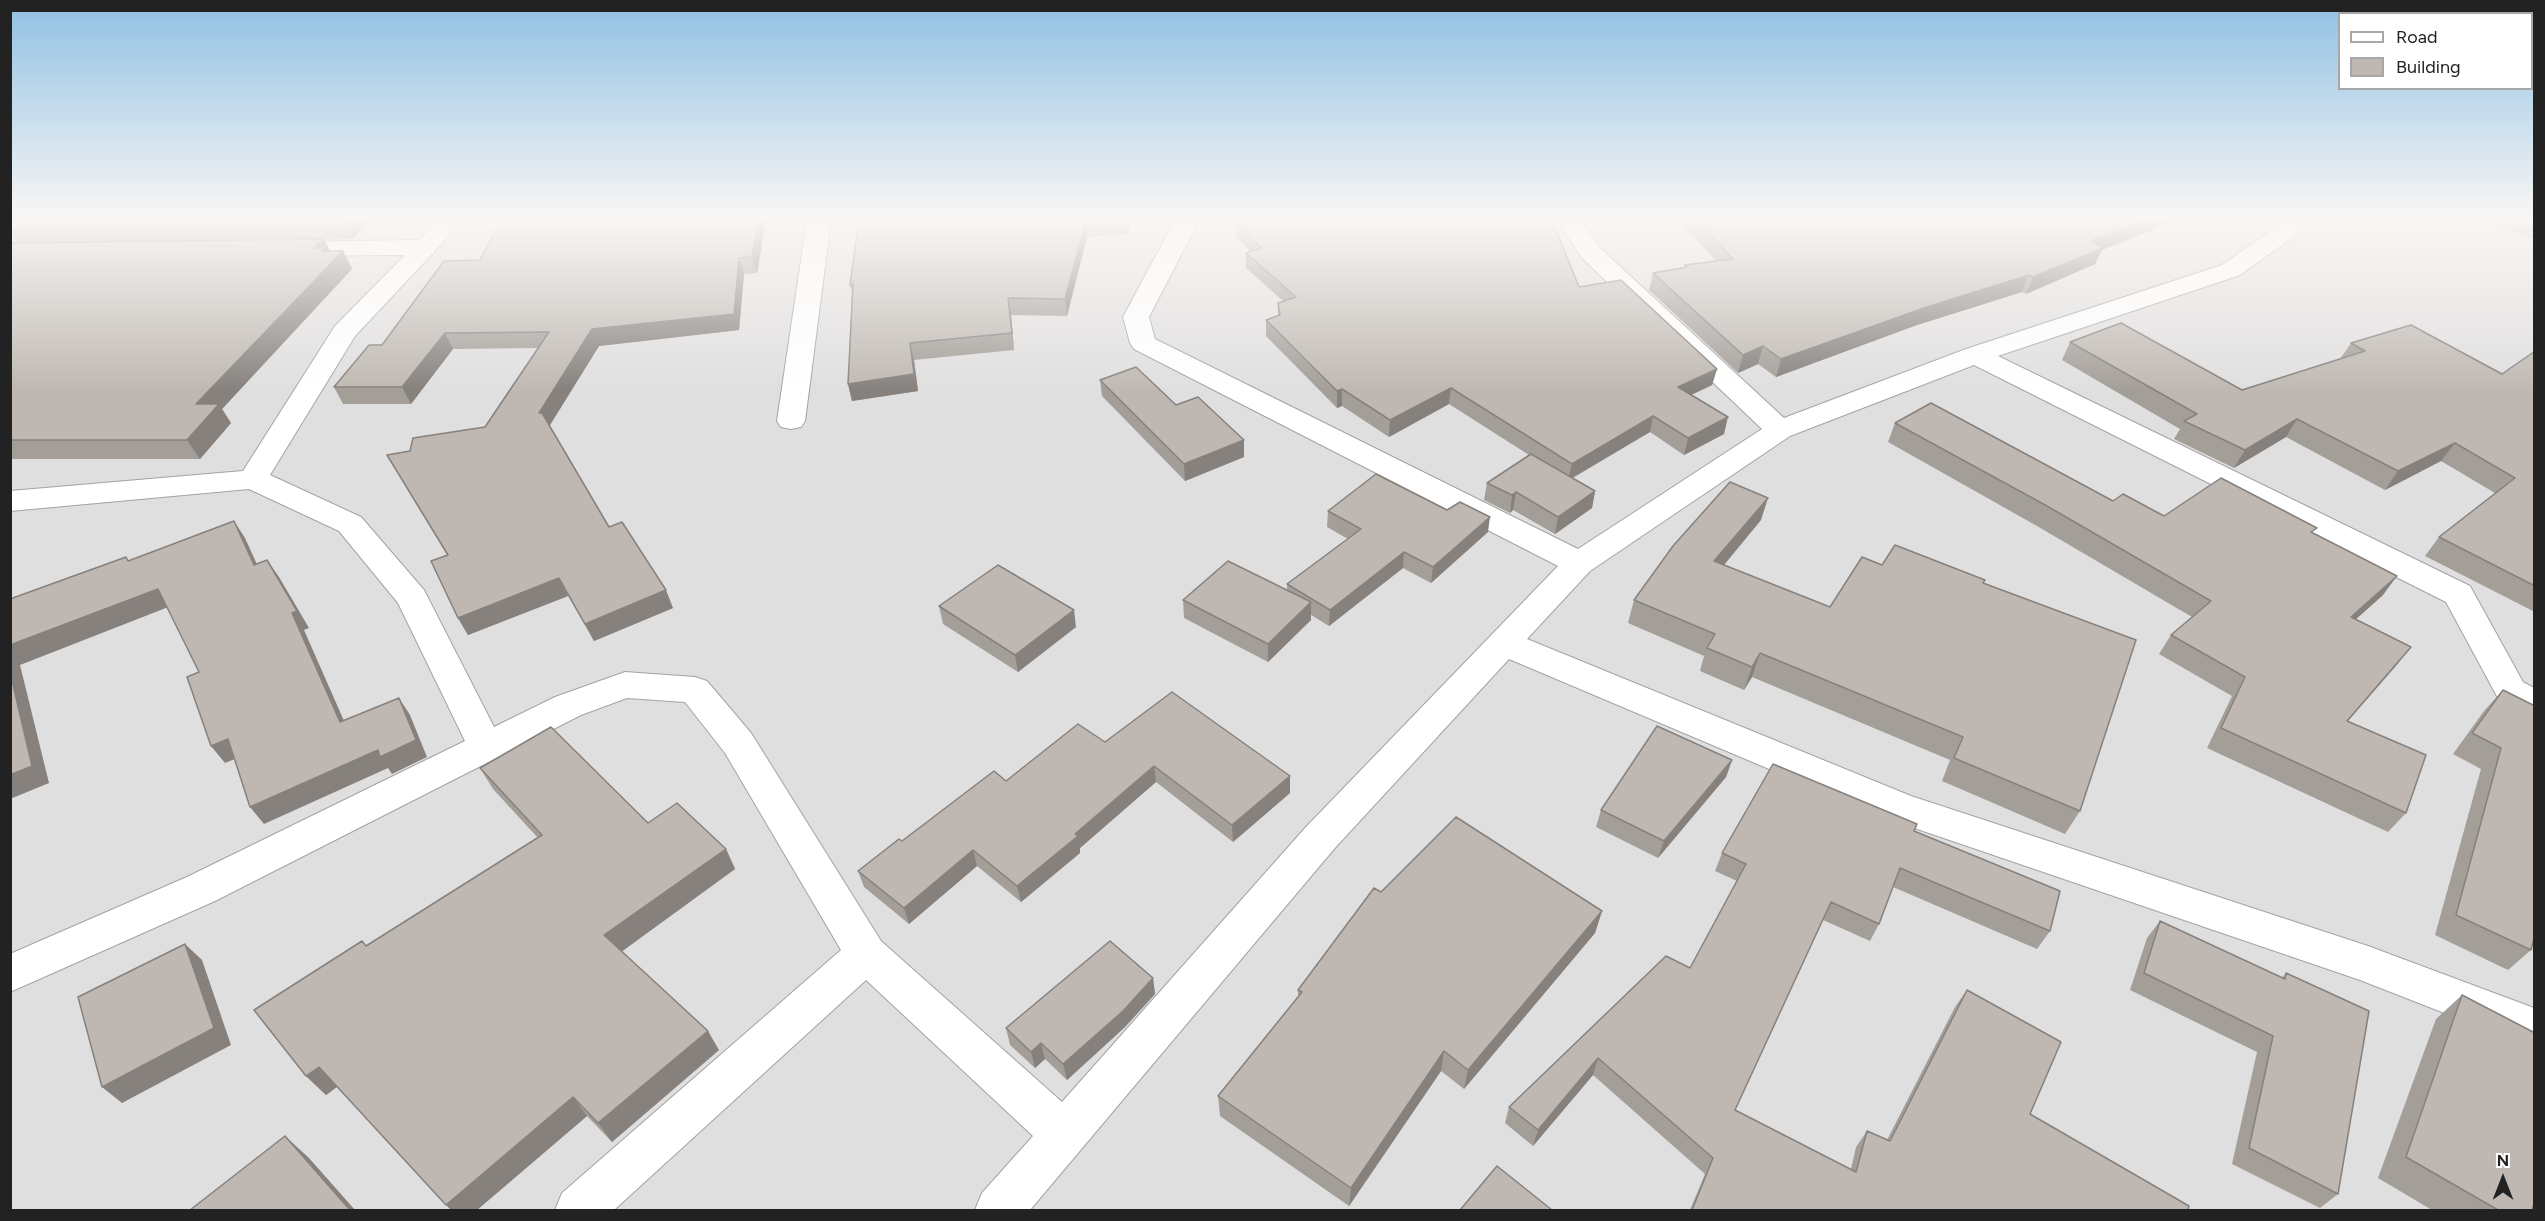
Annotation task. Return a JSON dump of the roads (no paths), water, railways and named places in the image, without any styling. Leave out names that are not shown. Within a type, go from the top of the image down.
[{"type":"street","points":[[253,479],[344,332],[398,277]]},
{"type":"street","points":[[791,421],[811,277]]},
{"type":"street","points":[[1157,277],[1136,317],[1143,343],[1579,562]]},
{"type":"street","points":[[1617,277],[1780,430]]},
{"type":"street","points":[[999,1210],[1320,838],[1579,562],[1780,430],[1975,355],[2210,277]]},
{"type":"street","points":[[1975,355],[2458,594],[2511,691],[2535,704]]},
{"type":"street","points":[[10,501],[253,479],[350,524],[412,598],[485,746]]},
{"type":"street","points":[[1503,643],[1898,807],[2368,964],[2535,1028]]},
{"type":"street","points":[[10,974],[201,889],[568,706],[626,685],[695,690],[738,742],[866,954],[1065,1135]]},
{"type":"street","points":[[579,1210],[866,954]]}]
